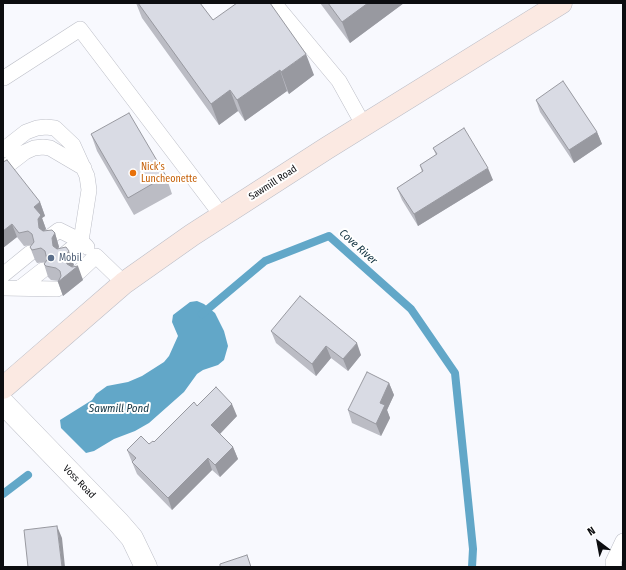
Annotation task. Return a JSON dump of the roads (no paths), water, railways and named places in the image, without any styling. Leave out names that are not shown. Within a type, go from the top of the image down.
[{"type":"main road","name":"Sawmill Road","points":[[3,388],[124,283],[222,216],[560,3]]},
{"type":"street","name":"Voss Road","points":[[3,403],[119,522],[132,538],[146,567]]},
{"type":"lane","points":[[274,3],[339,81],[364,126]]},
{"type":"lane","points":[[4,78],[80,29],[222,216]]},
{"type":"lane","points":[[3,150],[26,132],[37,128],[55,128],[73,145],[87,176],[89,190],[81,240],[65,254]]},
{"type":"lane","points":[[3,169],[25,152],[34,148],[42,147],[50,148],[84,168]]},
{"type":"lane","points":[[51,236],[59,230],[81,240],[124,283]]},
{"type":"lane","points":[[3,275],[30,254]]},
{"type":"lane","points":[[79,272],[96,256]]},
{"type":"lane","points":[[20,288],[43,270]]},
{"type":"lane","points":[[3,288],[58,289]]},
{"type":"lane","points":[[614,567],[614,562],[623,541]]},
{"type":"water","name":"Sawmill Pond","points":[[197,301],[204,304],[215,313],[224,331],[228,346],[224,360],[218,365],[203,370],[197,374],[184,392],[149,423],[135,431],[114,439],[94,451],[86,453],[61,428],[60,420],[92,400],[96,394],[107,386],[128,382],[142,376],[164,362],[169,356],[178,336],[172,322],[173,315],[190,302]]},
{"type":"waterway","name":"Cove River","points":[[202,314],[265,261],[329,236],[411,309],[455,373],[473,549],[472,567]]},
{"type":"waterway","name":"Cove River","points":[[3,494],[28,475]]},
{"type":"place","name":"Nick’s Luncheonette","points":[[133,173]]},
{"type":"place","name":"Mobil","points":[[51,258]]}]
